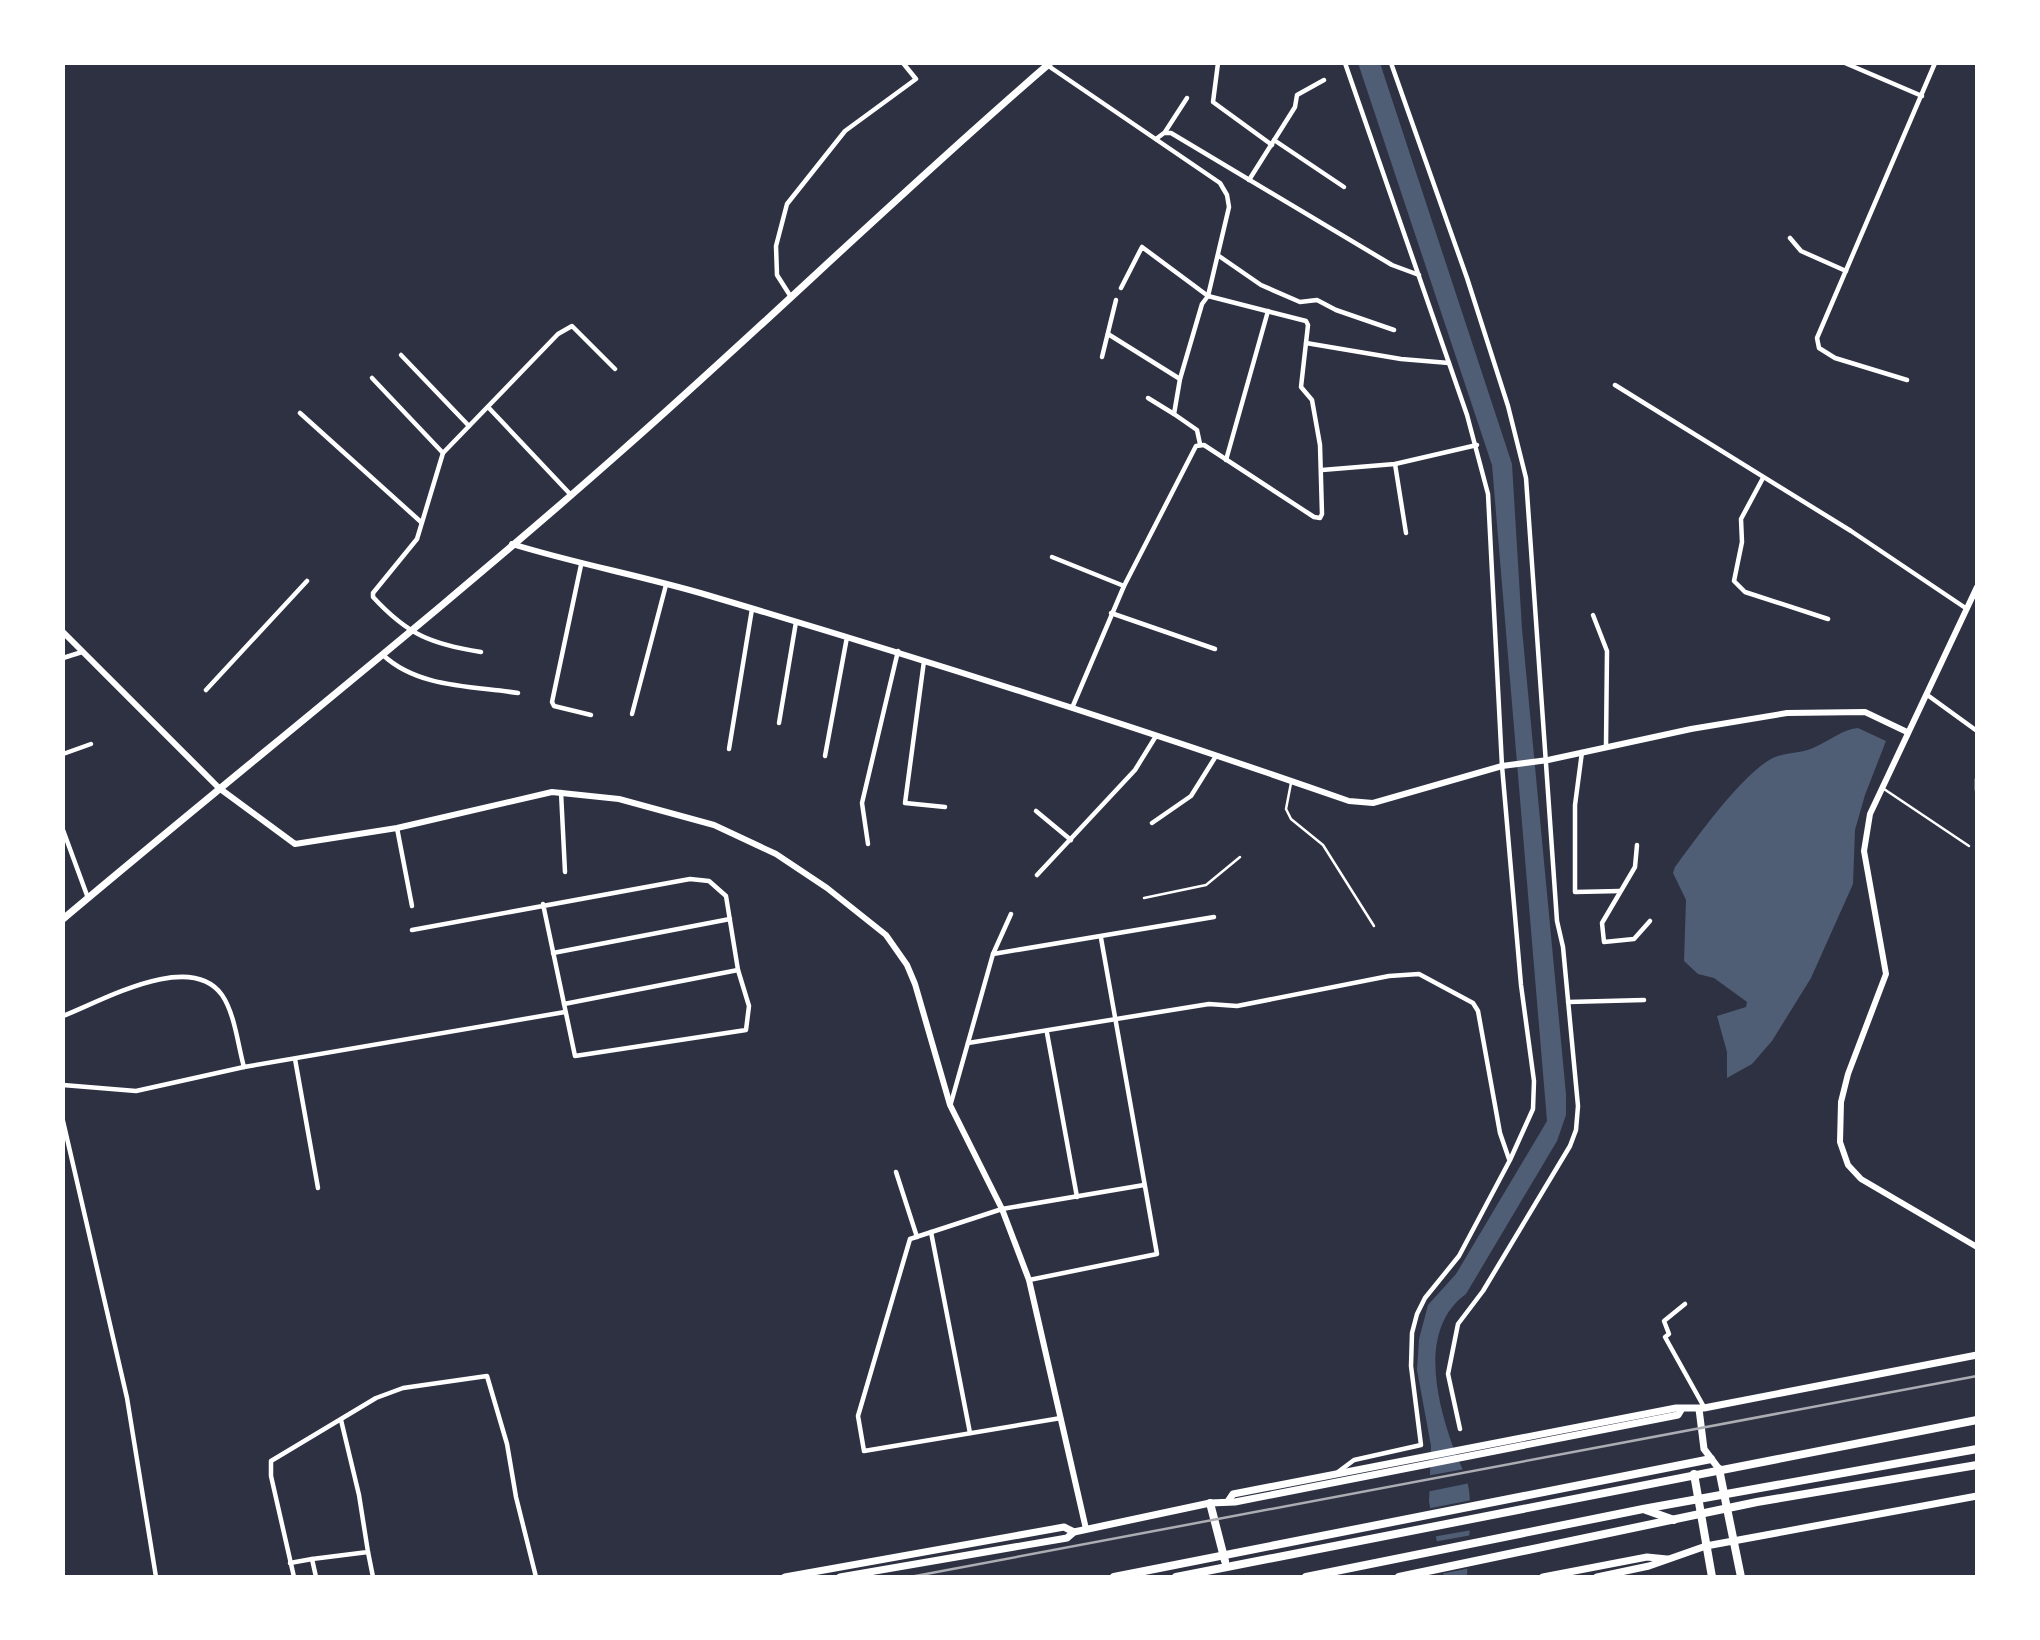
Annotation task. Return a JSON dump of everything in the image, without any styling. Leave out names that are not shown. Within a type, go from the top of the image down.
[{"type":"main road","points":[[63,919],[383,655],[571,495],[792,298],[902,193],[1049,64]]},
{"type":"main road","points":[[841,1577],[1067,1538],[1073,1532],[1210,1503],[1229,1500],[1235,1502],[1401,1465],[1678,1415],[1681,1410],[1701,1409],[1977,1355]]},
{"type":"main road","points":[[1701,1409],[1704,1449],[1694,1474],[1712,1577]]},
{"type":"main road","points":[[1176,1577],[1530,1510],[1718,1469],[1977,1420]]},
{"type":"main road","points":[[1704,1449],[1718,1469],[1741,1577]]},
{"type":"main road","points":[[1307,1577],[1643,1509],[1977,1449]]},
{"type":"main road","points":[[1114,1577],[1711,1459]]},
{"type":"main road","points":[[1229,1500],[1233,1494],[1335,1474],[1401,1465]]},
{"type":"main road","points":[[1399,1577],[1727,1509],[1977,1465]]},
{"type":"main road","points":[[1597,1577],[1672,1560],[1706,1546],[1977,1496]]},
{"type":"main road","points":[[1210,1503],[1227,1567]]},
{"type":"main road","points":[[1643,1509],[1674,1520]]},
{"type":"main road","points":[[785,1577],[1064,1527],[1073,1532]]},
{"type":"main road","points":[[1543,1577],[1647,1557],[1672,1560]]},
{"type":"street","points":[[792,298],[777,275],[776,246],[787,204],[845,131],[916,79],[903,63]]},
{"type":"street","points":[[1218,63],[1213,102],[1344,187]]},
{"type":"street","points":[[1335,1474],[1354,1460],[1420,1444],[1411,1366],[1412,1333],[1417,1314],[1425,1298],[1459,1256],[1528,1123],[1534,1097],[1521,985],[1502,766],[1488,494],[1477,445],[1345,63]]},
{"type":"street","points":[[1391,63],[1439,207],[1467,278],[1508,406],[1526,478],[1548,760],[1557,921],[1578,1106],[1576,1130],[1544,1193],[1483,1292],[1458,1324],[1448,1374],[1460,1429]]},
{"type":"street","points":[[1844,63],[1922,96]]},
{"type":"street","points":[[1907,380],[1835,358],[1819,348],[1817,338],[1935,63]]},
{"type":"street","points":[[1049,64],[1220,183],[1227,195],[1229,207],[1219,256],[1180,379],[1174,414]]},
{"type":"street","points":[[1249,180],[1295,107],[1297,95],[1324,80]]},
{"type":"street","points":[[1156,139],[1164,133],[1187,98]]},
{"type":"street","points":[[1164,133],[1171,133],[1392,265],[1420,275]]},
{"type":"street","points":[[1790,237],[1801,251],[1846,271]]},
{"type":"street","points":[[1121,288],[1142,247],[1208,296],[1306,321],[1301,387],[1312,400],[1322,470],[1321,514],[1318,518],[1200,444],[1197,430],[1148,398]]},
{"type":"street","points":[[1219,256],[1271,290],[1300,302],[1317,300],[1336,310],[1394,330]]},
{"type":"street","points":[[1102,358],[1116,300]]},
{"type":"street","points":[[1226,460],[1268,311]]},
{"type":"street","points":[[481,652],[439,645],[411,631],[373,595],[417,539],[443,453],[558,334],[572,326],[615,369]]},
{"type":"street","points":[[1108,334],[1180,379]]},
{"type":"street","points":[[1306,343],[1350,352],[1449,363]]},
{"type":"street","points":[[401,355],[469,425]]},
{"type":"street","points":[[372,378],[443,453]]},
{"type":"street","points":[[1615,386],[1967,609]]},
{"type":"street","points":[[488,407],[571,495]]},
{"type":"street","points":[[300,413],[421,523]]},
{"type":"street","points":[[1072,708],[1124,586],[1194,450],[1200,444]]},
{"type":"street","points":[[1322,470],[1395,464],[1477,445]]},
{"type":"street","points":[[1395,464],[1406,533]]},
{"type":"street","points":[[1763,478],[1741,519],[1742,542],[1734,582],[1745,592],[1828,619]]},
{"type":"street","points":[[512,544],[898,651],[1349,801],[1373,803],[1502,766],[1548,760],[1606,746],[1787,713],[1825,710],[1865,712],[1908,732]]},
{"type":"street","points":[[1052,557],[1124,586]]},
{"type":"street","points":[[581,565],[552,702],[554,706],[591,715]]},
{"type":"street","points":[[206,690],[307,581]]},
{"type":"street","points":[[632,713],[666,585]]},
{"type":"street","points":[[1977,587],[1870,814],[1864,852],[1886,974],[1848,1074],[1841,1102],[1840,1142],[1848,1165],[1861,1179],[1977,1247]]},
{"type":"street","points":[[729,749],[752,609]]},
{"type":"street","points":[[1111,613],[1215,649]]},
{"type":"street","points":[[1593,615],[1606,651],[1606,746]]},
{"type":"street","points":[[779,723],[796,622]]},
{"type":"street","points":[[63,632],[219,788],[295,844],[397,828],[561,791],[619,799],[737,833],[791,864],[886,935],[907,965],[950,1105],[1002,1209],[1029,1280],[1086,1529]]},
{"type":"street","points":[[825,756],[847,637]]},
{"type":"street","points":[[63,658],[84,651]]},
{"type":"street","points":[[868,844],[862,803],[898,651]]},
{"type":"street","points":[[383,655],[398,670],[416,678],[518,693]]},
{"type":"street","points":[[924,660],[905,803],[945,807]]},
{"type":"street","points":[[1925,693],[1977,731]]},
{"type":"street","points":[[1037,875],[1135,770],[1156,736]]},
{"type":"street","points":[[63,754],[91,744]]},
{"type":"street","points":[[1582,752],[1575,805],[1575,892],[1620,891]]},
{"type":"street","points":[[1152,823],[1191,796],[1216,756]]},
{"type":"street","points":[[1977,779],[1977,790]]},
{"type":"street","points":[[561,791],[565,872]]},
{"type":"street","points":[[1036,811],[1071,839]]},
{"type":"street","points":[[397,828],[412,906]]},
{"type":"street","points":[[63,830],[88,898]]},
{"type":"street","points":[[1637,845],[1635,867],[1602,923],[1604,942],[1634,939],[1650,921]]},
{"type":"street","points":[[412,930],[543,904],[690,879],[709,881],[726,896],[738,970],[749,1006],[746,1030],[575,1056],[543,904]]},
{"type":"street","points":[[950,1105],[993,954],[1011,914]]},
{"type":"street","points":[[993,954],[1214,917]]},
{"type":"street","points":[[553,953],[730,919]]},
{"type":"street","points":[[1029,1280],[1157,1254],[1101,938]]},
{"type":"street","points":[[564,1004],[738,970]]},
{"type":"street","points":[[968,1043],[1047,1033],[1205,1005],[1237,1006],[1389,976],[1419,974],[1473,1003],[1478,1011],[1500,1133],[1510,1160]]},
{"type":"street","points":[[63,1016],[167,976],[186,975],[209,984],[223,997],[244,1068]]},
{"type":"street","points":[[1568,1002],[1644,1000]]},
{"type":"street","points":[[63,1085],[136,1091],[244,1068],[565,1012]]},
{"type":"street","points":[[1047,1033],[1077,1197]]},
{"type":"street","points":[[295,1059],[318,1188]]},
{"type":"street","points":[[63,1121],[127,1398],[156,1577]]},
{"type":"street","points":[[896,1172],[918,1237]]},
{"type":"street","points":[[1061,1418],[864,1451],[858,1416],[910,1239],[1002,1209],[1144,1185]]},
{"type":"street","points":[[931,1232],[970,1433]]},
{"type":"street","points":[[1685,1304],[1664,1321],[1669,1334],[1665,1337],[1701,1409]]},
{"type":"street","points":[[294,1577],[271,1476],[271,1461],[376,1398],[403,1388],[487,1376],[505,1432],[516,1497],[536,1577]]},
{"type":"street","points":[[341,1420],[359,1495],[373,1577]]},
{"type":"street","points":[[290,1563],[368,1552]]},
{"type":"street","points":[[312,1559],[316,1577]]},
{"type":"lane","points":[[1292,781],[1286,809],[1291,819],[1324,845],[1374,926]]},
{"type":"lane","points":[[1881,788],[1969,846]]},
{"type":"lane","points":[[1144,898],[1206,885],[1240,857]]},
{"type":"water","points":[[1358,63],[1380,63],[1512,464],[1522,629],[1566,1094],[1566,1115],[1557,1141],[1466,1294],[1451,1308],[1442,1325],[1437,1344],[1435,1364],[1441,1406],[1469,1490],[1467,1577],[1444,1577],[1429,1502],[1431,1446],[1417,1370],[1419,1339],[1428,1305],[1456,1274],[1547,1121],[1492,465]]},
{"type":"water","points":[[1858,728],[1886,741],[1855,830],[1853,884],[1811,978],[1772,1041],[1752,1064],[1727,1078],[1727,1052],[1717,1016],[1746,1007],[1747,1002],[1714,978],[1698,974],[1684,961],[1686,900],[1673,873],[1675,867],[1723,805],[1752,773],[1766,762],[1778,756],[1810,749],[1841,733]]},
{"type":"pier","points":[[1465,1469],[1470,1483],[1426,1492],[1426,1476]]},
{"type":"pier","points":[[1472,1500],[1472,1530],[1432,1537],[1426,1509]]},
{"type":"pier","points":[[1472,1535],[1471,1568],[1440,1574],[1433,1542]]},
{"type":"railway","points":[[910,1577],[1977,1376]]}]
